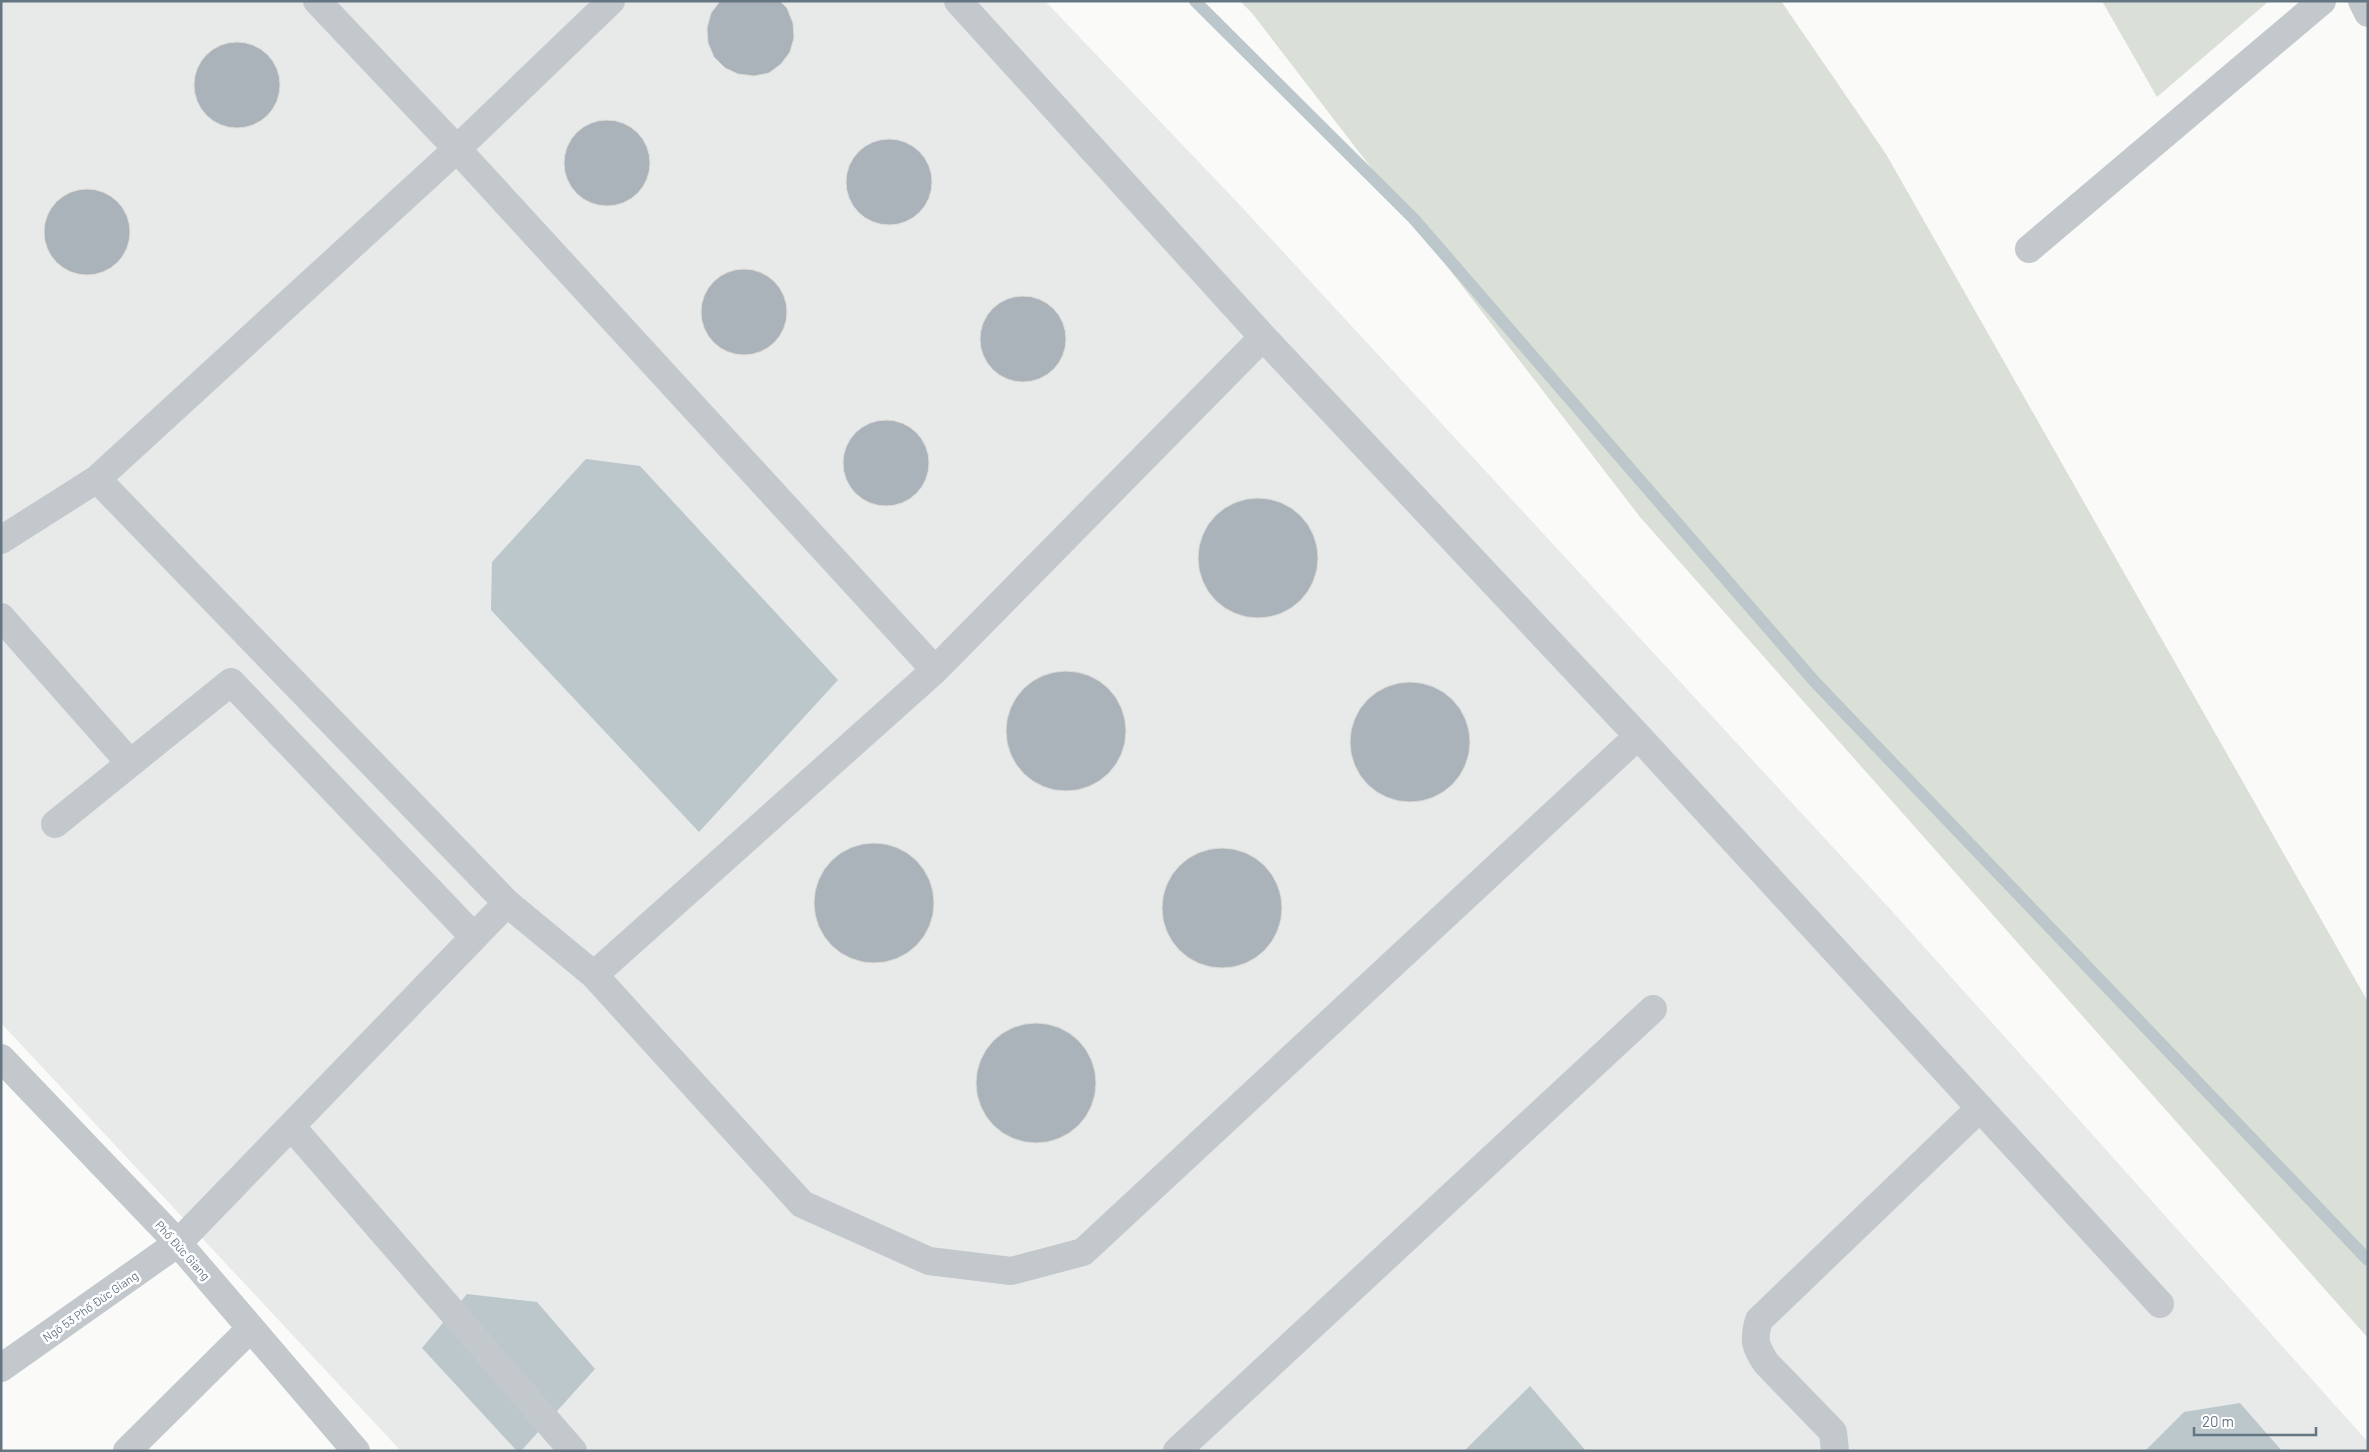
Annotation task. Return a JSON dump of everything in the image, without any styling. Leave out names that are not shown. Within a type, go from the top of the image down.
[{"type":"street","points":[[317,1],[457,149],[935,670]]},
{"type":"street","points":[[1,540],[97,479],[457,149],[611,1]]},
{"type":"street","points":[[958,1],[1264,337],[1638,736],[2160,1304]]},
{"type":"street","points":[[2029,249],[2322,1]]},
{"type":"street","points":[[2362,1],[2368,13]]},
{"type":"street","points":[[594,975],[935,670],[1264,337]]},
{"type":"street","points":[[97,479],[507,903],[594,975],[802,1204],[929,1261],[1011,1271],[1083,1252],[1638,736]]},
{"type":"street","points":[[1,617],[130,763]]},
{"type":"street","points":[[55,824],[231,682],[474,938]]},
{"type":"street","name":"Ngõ 53 Phố Đức Giang","points":[[1,1368],[178,1243],[507,903]]},
{"type":"street","points":[[1177,1451],[1653,1010]]},
{"type":"street","name":"Phố Đức Giang","points":[[1,1058],[178,1243],[356,1451]]},
{"type":"street","points":[[1835,1451],[1833,1432],[1766,1363],[1758,1350],[1754,1336],[1759,1320],[1980,1108]]},
{"type":"street","points":[[292,1126],[573,1451]]},
{"type":"street","points":[[127,1451],[251,1328]]},
{"type":"shaded area","points":[[1,1],[1045,1],[1237,202],[1891,910],[2368,1442],[2368,1451],[401,1451],[1,1023]]},
{"type":"shaded area","points":[[1240,1],[1781,1],[1886,154],[2368,1002],[2368,1338],[1640,517],[1252,13]]},
{"type":"shaded area","points":[[2102,1],[2269,1],[2157,97]]},
{"type":"shaded area","points":[[586,459],[640,466],[838,680],[699,832],[491,610],[492,562]]},
{"type":"shaded area","points":[[467,1294],[537,1302],[595,1369],[521,1451],[517,1451],[422,1348]]},
{"type":"shaded area","points":[[1530,1386],[1586,1451],[1464,1451]]},
{"type":"shaded area","points":[[2240,1403],[2282,1451],[2145,1451],[2184,1412]]},
{"type":"building","points":[[720,1],[780,1],[787,8],[793,23],[794,38],[790,52],[781,64],[769,73],[754,76],[738,74],[725,68],[714,57],[708,43],[707,28],[711,13]]},
{"type":"building","points":[[229,42],[245,42],[254,45],[268,54],[277,68],[280,85],[277,102],[268,116],[254,125],[245,128],[229,128],[213,121],[201,109],[194,93],[194,77],[201,61],[213,49]]},
{"type":"building","points":[[599,120],[615,120],[624,123],[638,132],[647,146],[650,163],[647,180],[638,194],[624,203],[615,206],[599,206],[583,199],[571,187],[564,171],[564,155],[571,139],[583,127]]},
{"type":"building","points":[[881,139],[897,139],[906,142],[920,151],[929,165],[932,182],[929,199],[920,213],[906,222],[897,225],[881,225],[865,218],[853,206],[846,190],[846,174],[853,158],[865,146]]},
{"type":"building","points":[[87,189],[104,192],[118,201],[127,215],[130,232],[127,249],[118,263],[104,272],[87,275],[70,272],[56,263],[47,249],[44,232],[47,215],[56,201],[70,192]]},
{"type":"building","points":[[736,269],[752,269],[761,272],[775,281],[784,295],[787,312],[784,329],[775,343],[761,352],[752,355],[736,355],[720,348],[708,336],[701,320],[701,304],[708,288],[720,276]]},
{"type":"building","points":[[1015,296],[1031,296],[1040,299],[1054,308],[1063,322],[1066,339],[1063,356],[1054,370],[1040,379],[1031,382],[1015,382],[999,375],[987,363],[980,347],[980,331],[987,315],[999,303]]},
{"type":"building","points":[[878,420],[894,420],[903,423],[917,432],[926,446],[929,463],[926,480],[917,494],[903,503],[894,506],[878,506],[862,499],[850,487],[843,471],[843,455],[850,439],[862,427]]},
{"type":"building","points":[[1258,498],[1281,502],[1301,515],[1314,535],[1318,558],[1314,581],[1301,601],[1281,614],[1258,618],[1235,614],[1215,601],[1202,581],[1198,558],[1202,535],[1215,515],[1235,502]]},
{"type":"building","points":[[1066,671],[1089,675],[1109,688],[1122,708],[1126,731],[1122,754],[1109,774],[1089,787],[1066,791],[1043,787],[1023,774],[1010,754],[1006,731],[1010,708],[1023,688],[1043,675]]},
{"type":"building","points":[[1410,682],[1433,686],[1453,699],[1466,719],[1470,742],[1466,765],[1453,785],[1433,798],[1410,802],[1387,798],[1367,785],[1354,765],[1350,742],[1354,719],[1367,699],[1387,686]]},
{"type":"building","points":[[874,843],[897,847],[917,860],[930,880],[934,903],[930,926],[917,946],[897,959],[874,963],[851,959],[831,946],[818,926],[814,903],[818,880],[831,860],[851,847]]},
{"type":"building","points":[[1222,848],[1245,852],[1265,865],[1278,885],[1282,908],[1278,931],[1265,951],[1245,964],[1222,968],[1199,964],[1179,951],[1166,931],[1162,908],[1166,885],[1179,865],[1199,852]]},
{"type":"building","points":[[1036,1023],[1059,1027],[1079,1040],[1092,1060],[1096,1083],[1092,1106],[1079,1126],[1059,1139],[1036,1143],[1013,1139],[993,1126],[980,1106],[976,1083],[980,1060],[993,1040],[1013,1027]]},
{"type":"waterway","points":[[1195,1],[1414,219],[1814,681],[2368,1260]]}]
